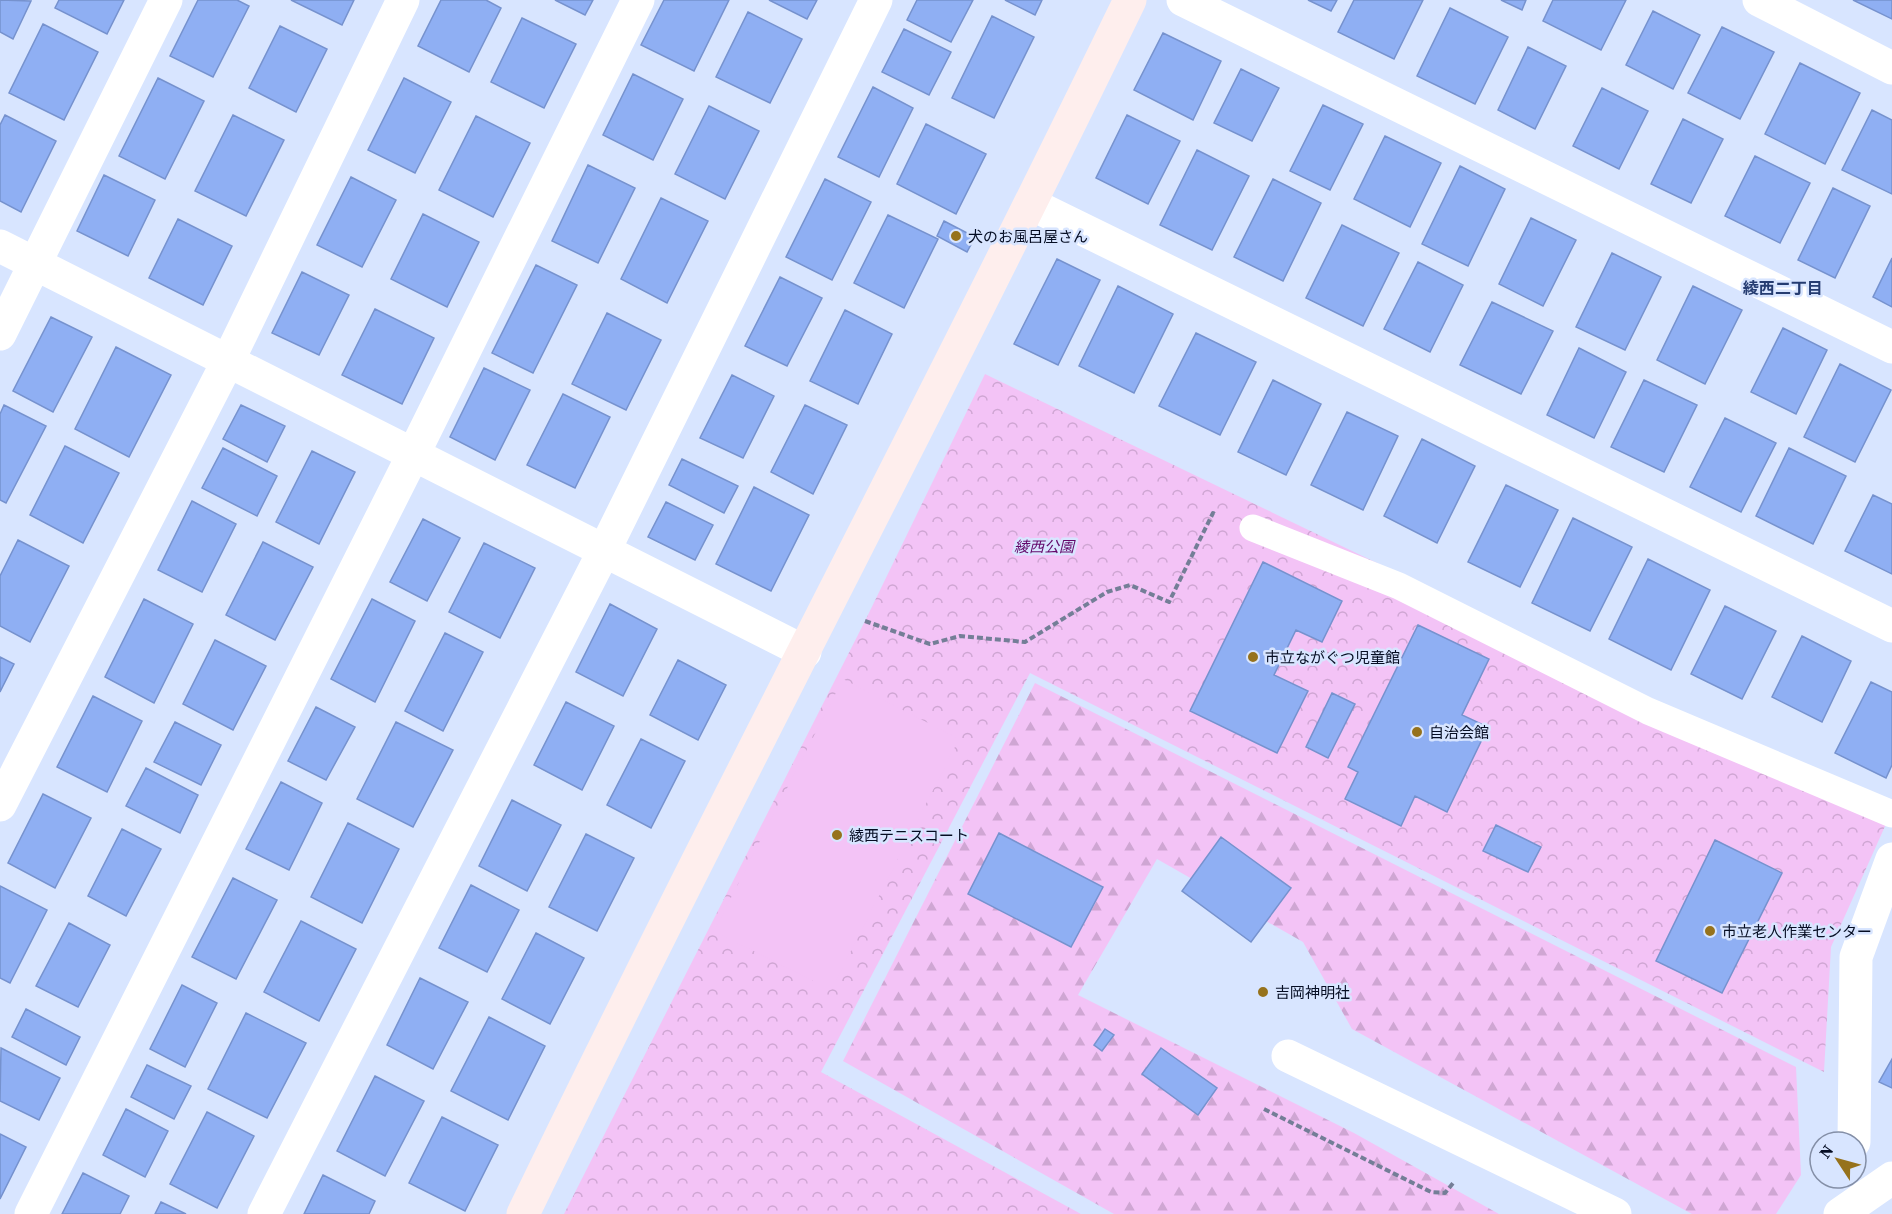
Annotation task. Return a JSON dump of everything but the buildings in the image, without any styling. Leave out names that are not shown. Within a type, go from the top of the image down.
[{"type":"street","points":[[0,334],[166,0]]},
{"type":"street","points":[[0,805],[228,362],[403,0]]},
{"type":"street","points":[[31,1214],[413,455],[638,0]]},
{"type":"street","points":[[264,1214],[604,551],[876,0]]},
{"type":"street","points":[[523,1214],[625,1002],[1031,204],[1130,0]]},
{"type":"street","points":[[1183,0],[1892,347]]},
{"type":"street","points":[[1759,0],[1892,68]]},
{"type":"street","points":[[1031,204],[1892,626]]},
{"type":"street","points":[[0,246],[805,652]]},
{"type":"street","points":[[1854,1130],[1856,957],[1892,859]]},
{"type":"street","points":[[1288,1056],[1615,1214]]},
{"type":"street","points":[[1852,1202],[1892,1178]]},
{"type":"lane","points":[[1253,528],[1399,586],[1648,711],[1892,814]]},
{"type":"path","points":[[858,618],[930,644],[960,636],[1025,642],[1107,592],[1130,585],[1169,602],[1213,513],[1253,528]]},
{"type":"path","points":[[1264,1109],[1431,1192],[1445,1193],[1481,1150]]},
{"type":"green space","name":"綾西公園","points":[[985,374],[1404,576],[1886,824],[1831,947],[1824,1072],[1030,673],[821,1072],[1081,1214],[564,1214],[865,621]]},
{"type":"green space","name":"綾西テニスコート","points":[[843,679],[959,739],[831,990],[714,931]]},
{"type":"green space","name":"吉岡神明社","points":[[1035,683],[1796,1067],[1801,1175],[1776,1214],[1692,1214],[1352,1029],[1303,942],[1157,859],[1078,995],[1354,1133],[1499,1214],[1114,1214],[843,1061]]},
{"type":"place","name":"犬のお風呂屋さん","points":[[956,236]]},
{"type":"place","name":"市立ながぐつ児童館","points":[[1253,657]]},
{"type":"place","name":"自治会館","points":[[1417,732]]},
{"type":"place","name":"綾西テニスコート","points":[[837,835]]},
{"type":"place","name":"市立老人作業センター","points":[[1710,931]]},
{"type":"place","name":"吉岡神明社","points":[[1263,992]]},
{"type":"district","name":"綾西二丁目","points":[[1783,288]]}]
